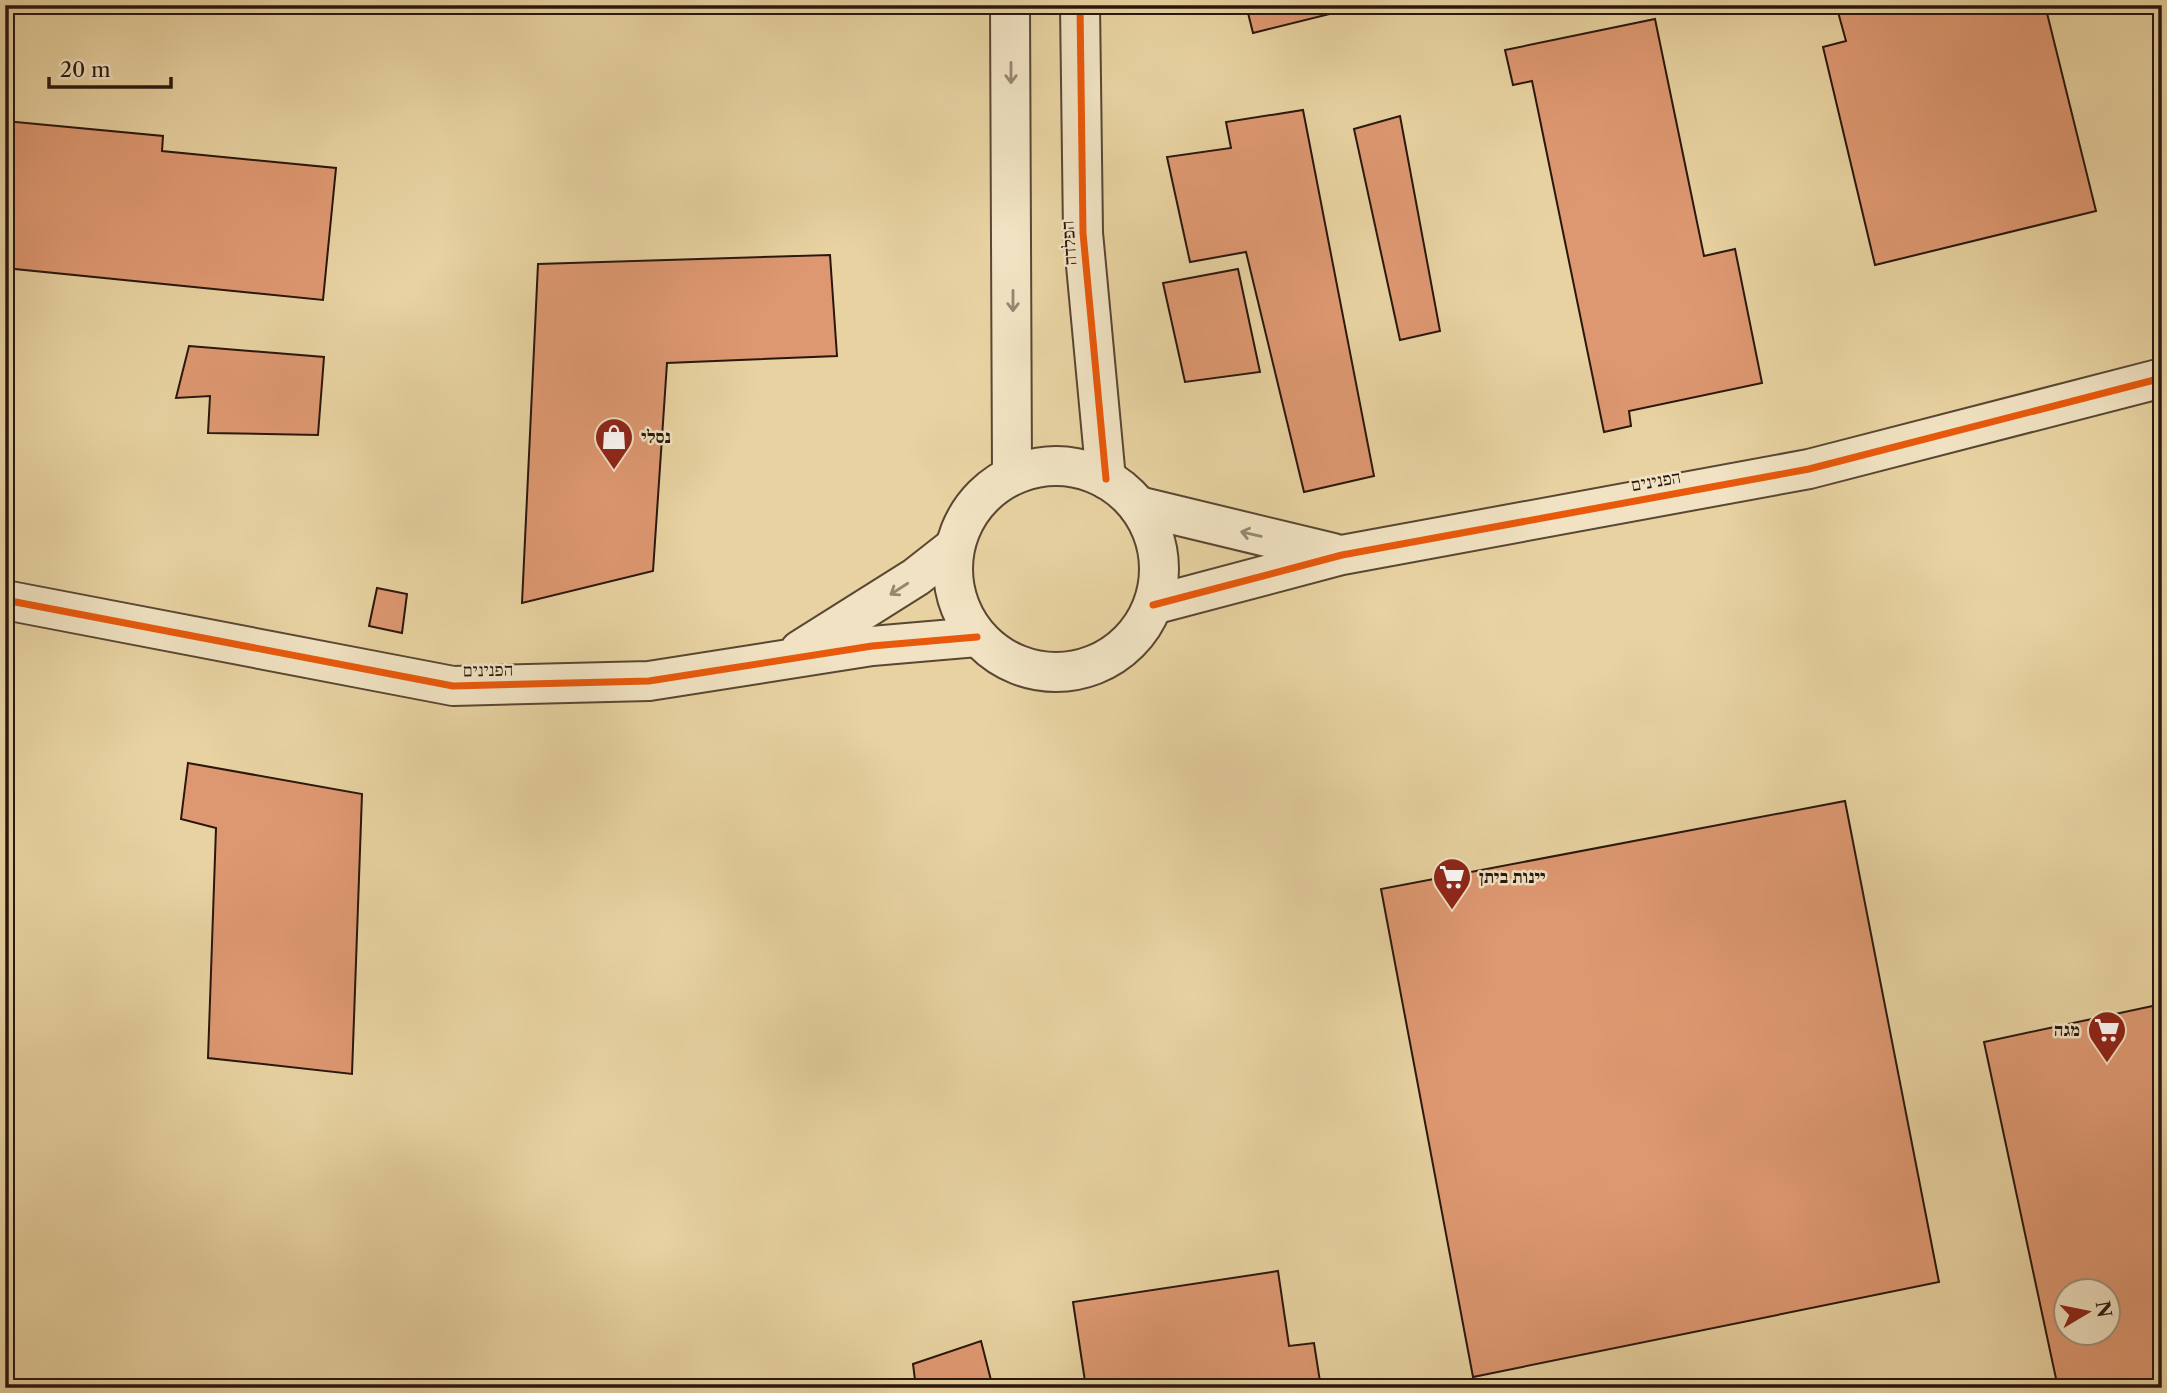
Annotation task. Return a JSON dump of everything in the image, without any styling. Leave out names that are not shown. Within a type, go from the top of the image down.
[{"type":"street","points":[[1010,5],[1012,474]]},
{"type":"street","name":"הפלדה","points":[[1080,5],[1083,233],[1106,479]]},
{"type":"street","name":"הפנינים","points":[[1153,605],[1342,555],[1808,469],[2162,378]]},
{"type":"street","points":[[1043,466],[1076,467],[1106,479],[1138,506],[1154,537],[1159,571],[1153,605],[1140,631],[1119,653],[1093,667],[1064,674],[1032,671],[1002,660],[976,637],[961,610],[953,548],[964,517],[985,492],[1012,474],[1043,466]]},
{"type":"street","name":"הפנינים","points":[[1138,506],[1342,555]]},
{"type":"street","name":"הפנינים","points":[[786,658],[916,577],[953,548]]},
{"type":"street","name":"הפנינים","points":[[5,600],[453,687],[649,681],[872,646],[976,637]]},
{"type":"street","name":"הפנינים","points":[[5,623],[131,626]]},
{"type":"building","points":[[1246,5],[1366,5],[1253,33]]},
{"type":"building","points":[[1868,5],[2045,5],[2096,211],[1875,265],[1823,47],[1846,41],[1838,12]]},
{"type":"building","points":[[1655,19],[1704,256],[1735,249],[1762,383],[1629,411],[1631,426],[1604,432],[1532,81],[1513,85],[1505,50]]},
{"type":"building","points":[[1303,110],[1374,476],[1304,492],[1246,252],[1190,262],[1167,157],[1231,148],[1226,122]]},
{"type":"building","points":[[1400,116],[1440,331],[1400,340],[1354,129]]},
{"type":"building","points":[[5,121],[163,136],[162,151],[336,168],[323,300],[5,268]]},
{"type":"building","points":[[830,255],[837,356],[667,363],[653,571],[522,603],[538,264]]},
{"type":"building","points":[[1238,269],[1260,372],[1185,382],[1163,283]]},
{"type":"building","points":[[189,346],[324,357],[318,435],[208,433],[210,396],[176,398]]},
{"type":"building","points":[[377,588],[407,594],[402,633],[369,626]]},
{"type":"building","points":[[188,763],[362,794],[352,1074],[208,1058],[216,828],[181,819]]},
{"type":"building","points":[[1845,801],[1939,1282],[1473,1377],[1381,889]]},
{"type":"building","points":[[2162,1004],[2162,1388],[2058,1388],[1984,1042]]},
{"type":"building","points":[[1278,1271],[1289,1346],[1314,1343],[1321,1388],[1086,1388],[1073,1302]]},
{"type":"building","points":[[981,1341],[993,1388],[916,1388],[913,1364]]},
{"type":"cycle path","points":[[1080,5],[1083,233],[1106,479]]},
{"type":"cycle path","points":[[1153,605],[1342,555],[1809,469],[2162,378]]},
{"type":"cycle path","points":[[5,600],[453,686],[649,681],[872,646],[977,637]]},
{"type":"place","name":"נסלי","points":[[614,471]]},
{"type":"place","name":"יינות ביתן","points":[[1452,911]]},
{"type":"place","name":"מגה","points":[[2107,1064]]}]
